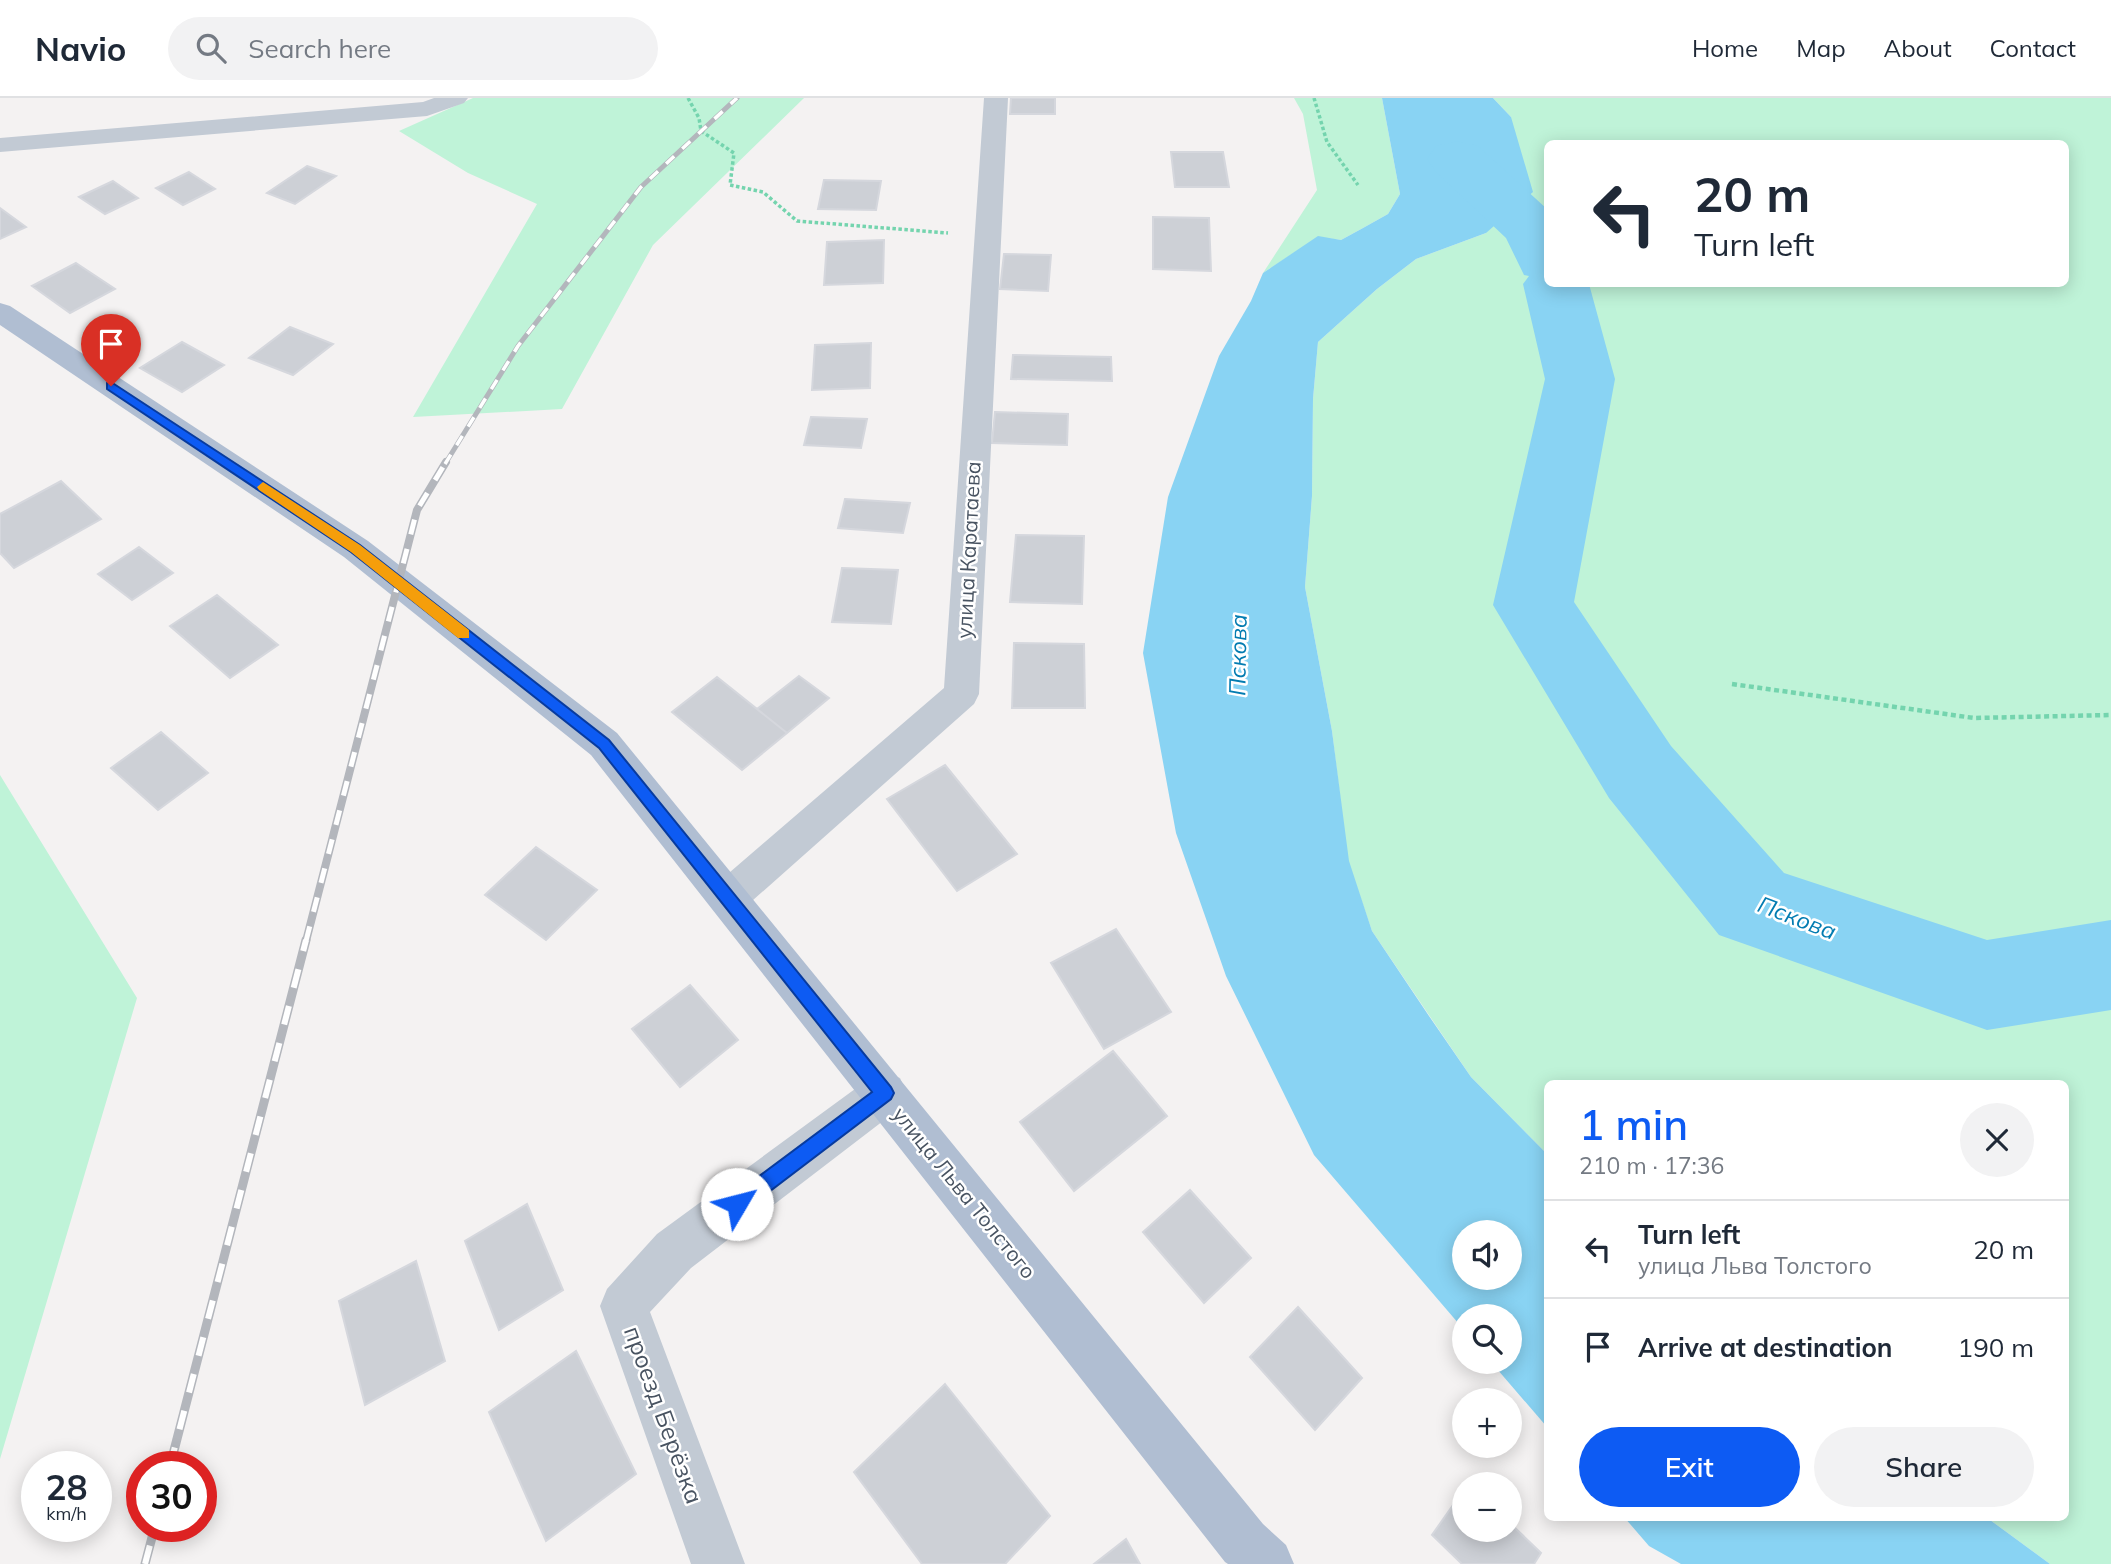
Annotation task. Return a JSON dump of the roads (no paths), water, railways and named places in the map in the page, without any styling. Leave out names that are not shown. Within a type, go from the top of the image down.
[{"type":"main road","name":"улица Льва Толстого","points":[[0,312],[356,549],[604,744],[1244,1543],[1267,1564]]},
{"type":"street","points":[[0,145],[426,109],[457,98]]},
{"type":"street","name":"улица Каратаева","points":[[729,897],[961,694],[996,98]]},
{"type":"street","name":"проезд Берёзка","points":[[718,1564],[624,1306],[674,1251],[885,1093]]},
{"type":"water","points":[[1382,98],[1493,98],[1511,117],[1533,192],[1486,233],[1416,259],[1377,289],[1318,342],[1313,399],[1312,496],[1305,587],[1332,731],[1349,861],[1372,931],[1471,1077],[1544,1151],[1544,1424],[1522,1398],[1522,1388],[1513,1388],[1501,1374],[1522,1374],[1522,1304],[1452,1304],[1452,1316],[1314,1155],[1226,976],[1176,833],[1143,653],[1168,497],[1219,356],[1251,301],[1263,273],[1318,236],[1341,240],[1388,214],[1400,194]]},
{"type":"water","points":[[1627,1521],[1991,1521],[2050,1564],[1681,1564],[1649,1546]]},
{"type":"waterway","name":"Пскова","points":[[1457,159],[1534,231],[1544,254]]},
{"type":"waterway","name":"Пскова","points":[[1557,287],[1580,379],[1533,605],[1640,772],[1752,905],[1987,985],[2111,965]]},
{"type":"railway","points":[[445,464],[518,346],[641,187],[737,98]]},
{"type":"railway","points":[[306,941],[417,510],[446,462]]},
{"type":"railway","points":[[174,1451],[306,940]]},
{"type":"railway","points":[[145,1564],[151,1542]]}]
